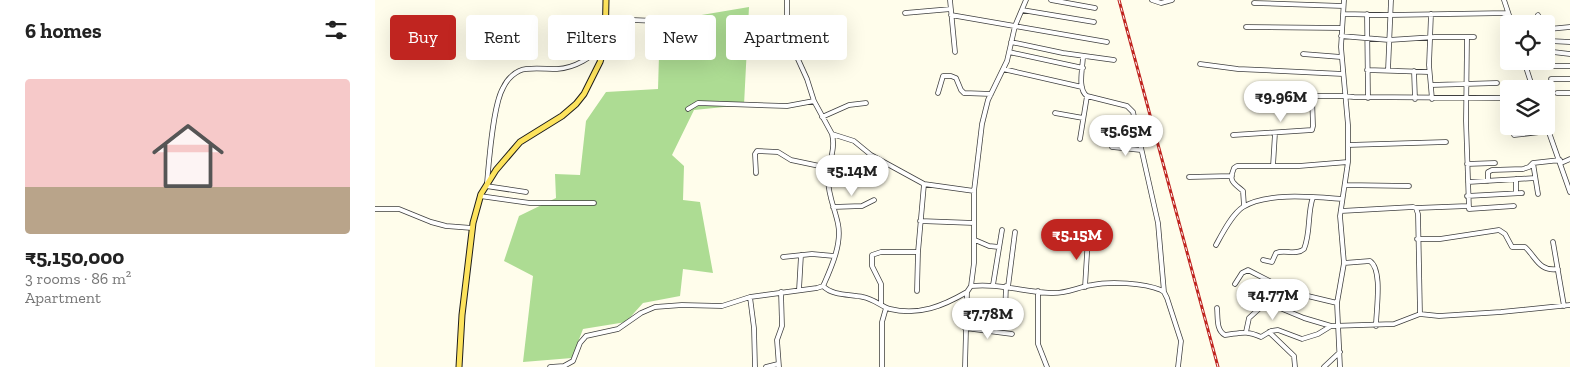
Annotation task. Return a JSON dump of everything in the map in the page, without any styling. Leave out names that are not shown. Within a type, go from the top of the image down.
[{"type":"main road","points":[[606,0],[606,15]]},
{"type":"main road","points":[[459,367],[462,315],[472,228],[480,196],[486,185],[520,142],[561,116],[576,104],[593,79],[601,60]]},
{"type":"street","points":[[787,0],[787,20],[792,46],[807,79],[814,101],[832,134],[833,151],[829,168],[829,185],[839,233],[834,256],[823,286]]},
{"type":"street","points":[[950,0],[955,52]]},
{"type":"street","points":[[551,367],[564,366],[573,361],[580,343],[586,336],[618,329],[655,307],[682,305],[722,306],[750,297],[823,286],[831,292],[869,298],[886,308],[908,311],[928,309],[945,304],[967,292],[971,286],[974,263],[974,191],[979,140],[985,109],[1003,69],[1015,26],[1025,0]]},
{"type":"street","points":[[1051,0],[1095,8]]},
{"type":"street","points":[[1152,0],[1161,3],[1172,0]]},
{"type":"street","points":[[1340,367],[1340,352],[1335,325],[1344,263],[1341,210],[1348,162],[1348,125],[1341,57],[1343,0]]},
{"type":"street","points":[[1388,70],[1391,0]]},
{"type":"street","points":[[1343,14],[1508,13],[1504,0]]},
{"type":"street","points":[[1254,3],[1343,6]]},
{"type":"street","points":[[905,13],[951,9]]},
{"type":"street","points":[[1022,10],[1094,22]]},
{"type":"street","points":[[1367,14],[1368,98]]},
{"type":"street","points":[[1431,14],[1429,72],[1432,99]]},
{"type":"street","points":[[951,15],[1107,42]]},
{"type":"street","points":[[1246,27],[1341,28]]},
{"type":"street","points":[[1555,28],[1570,27]]},
{"type":"street","points":[[1341,36],[1389,40],[1429,37],[1474,37]]},
{"type":"street","points":[[1467,37],[1468,206],[1471,210],[1514,206]]},
{"type":"street","points":[[1555,41],[1570,42]]},
{"type":"street","points":[[1011,42],[1034,48],[1114,60]]},
{"type":"street","points":[[1009,52],[1083,68]]},
{"type":"street","points":[[1555,52],[1570,54]]},
{"type":"street","points":[[1303,54],[1341,57]]},
{"type":"street","points":[[1083,56],[1083,93],[1087,96],[1127,106],[1133,112],[1158,223],[1164,292],[1181,341],[1178,367]]},
{"type":"street","points":[[526,192],[486,185],[489,157],[502,88],[518,71],[525,69],[559,69],[574,66],[583,60]]},
{"type":"street","points":[[1200,64],[1247,69],[1343,74]]},
{"type":"street","points":[[1555,66],[1570,66]]},
{"type":"street","points":[[1003,69],[1082,87]]},
{"type":"street","points":[[1367,70],[1429,72]]},
{"type":"street","points":[[1414,71],[1415,98]]},
{"type":"street","points":[[938,93],[943,76],[948,75],[956,78],[964,93],[991,94]]},
{"type":"street","points":[[1551,79],[1570,79]]},
{"type":"street","points":[[1431,85],[1497,83]]},
{"type":"street","points":[[1557,93],[1570,93]]},
{"type":"street","points":[[1080,139],[1087,96]]},
{"type":"street","points":[[1282,96],[1432,99],[1500,98]]},
{"type":"street","points":[[1233,135],[1312,130],[1312,96]]},
{"type":"street","points":[[688,109],[698,103],[787,106],[814,101]]},
{"type":"street","points":[[822,117],[844,107],[866,103]]},
{"type":"street","points":[[1055,113],[1083,118]]},
{"type":"street","points":[[1103,124],[1137,129]]},
{"type":"street","points":[[1101,131],[1138,137]]},
{"type":"street","points":[[1273,166],[1275,133]]},
{"type":"street","points":[[832,134],[854,141],[875,158],[924,184],[974,191]]},
{"type":"street","points":[[1550,135],[1570,192]]},
{"type":"street","points":[[1348,145],[1446,142]]},
{"type":"street","points":[[1112,147],[1141,150]]},
{"type":"street","points":[[756,173],[755,154],[757,151],[777,152],[791,160],[829,168]]},
{"type":"street","points":[[1488,181],[1488,172],[1492,170],[1523,169],[1533,163],[1570,160]]},
{"type":"street","points":[[1244,206],[1243,191],[1233,184],[1232,176],[1234,168],[1237,166],[1348,162]]},
{"type":"street","points":[[1467,164],[1495,163]]},
{"type":"street","points":[[1533,163],[1537,194]]},
{"type":"street","points":[[1189,176],[1232,176]]},
{"type":"street","points":[[1468,182],[1535,178]]},
{"type":"street","points":[[1516,179],[1516,193]]},
{"type":"street","points":[[917,291],[920,221],[924,184]]},
{"type":"street","points":[[1345,185],[1409,186]]},
{"type":"street","points":[[1467,196],[1522,193]]},
{"type":"street","points":[[480,196],[530,203],[594,203]]},
{"type":"street","points":[[1216,245],[1228,225],[1244,206],[1262,200],[1295,197],[1342,199]]},
{"type":"street","points":[[1263,260],[1272,262],[1277,252],[1298,252],[1304,249],[1308,235],[1309,210],[1313,197]]},
{"type":"street","points":[[833,206],[862,206],[874,200]]},
{"type":"street","points":[[1341,210],[1468,206]]},
{"type":"street","points":[[1416,208],[1418,214],[1420,314]]},
{"type":"street","points":[[375,209],[399,209],[446,226],[472,228]]},
{"type":"street","points":[[920,221],[974,223]]},
{"type":"street","points":[[993,285],[1001,230]]},
{"type":"street","points":[[1417,239],[1440,239],[1499,230],[1505,234],[1512,247],[1525,247],[1544,268],[1549,270],[1558,269]]},
{"type":"street","points":[[1005,314],[1015,232]]},
{"type":"street","points":[[1085,287],[1088,237]]},
{"type":"street","points":[[975,240],[989,246],[999,246]]},
{"type":"street","points":[[1553,242],[1564,306]]},
{"type":"street","points":[[881,304],[881,284],[872,266],[872,255],[881,252],[918,252]]},
{"type":"street","points":[[783,256],[812,254],[834,256]]},
{"type":"street","points":[[799,290],[801,255]]},
{"type":"street","points":[[1344,263],[1370,261],[1375,266],[1378,278],[1376,326]]},
{"type":"street","points":[[1235,284],[1241,273],[1248,270],[1287,290],[1337,304]]},
{"type":"street","points":[[971,286],[993,285],[1058,293],[1101,284],[1118,284],[1157,288],[1164,292]]},
{"type":"street","points":[[1246,332],[1249,318],[1261,307],[1264,300],[1268,296],[1287,290]]},
{"type":"street","points":[[1038,291],[1039,344],[1047,367]]},
{"type":"street","points":[[766,367],[779,366],[777,340],[783,320],[781,292]]},
{"type":"street","points":[[965,367],[967,292]]},
{"type":"street","points":[[750,297],[754,328],[755,367]]},
{"type":"street","points":[[1261,307],[1281,308],[1304,318],[1335,325],[1376,326],[1394,324],[1420,314],[1439,316],[1501,312],[1570,304]]},
{"type":"street","points":[[883,367],[883,322],[886,308]]},
{"type":"street","points":[[1217,308],[1219,327],[1223,334],[1228,335],[1252,332],[1261,337],[1269,332],[1283,330],[1303,339],[1335,325]]},
{"type":"street","points":[[965,328],[1012,334]]},
{"type":"street","points":[[1269,332],[1294,356],[1295,367]]},
{"type":"street","points":[[1324,367],[1340,352]]},
{"type":"green space","points":[[749,7],[749,15],[726,15],[726,60],[746,60],[744,105],[694,110],[672,155],[684,166],[683,200],[700,202],[713,273],[683,269],[680,296],[643,303],[626,322],[583,329],[572,358],[523,362],[533,276],[504,261],[519,216],[556,198],[555,174],[580,175],[586,121],[606,92],[658,89],[659,60],[716,60],[716,15],[702,15]]},
{"type":"railway","points":[[1119,0],[1218,367]]}]
